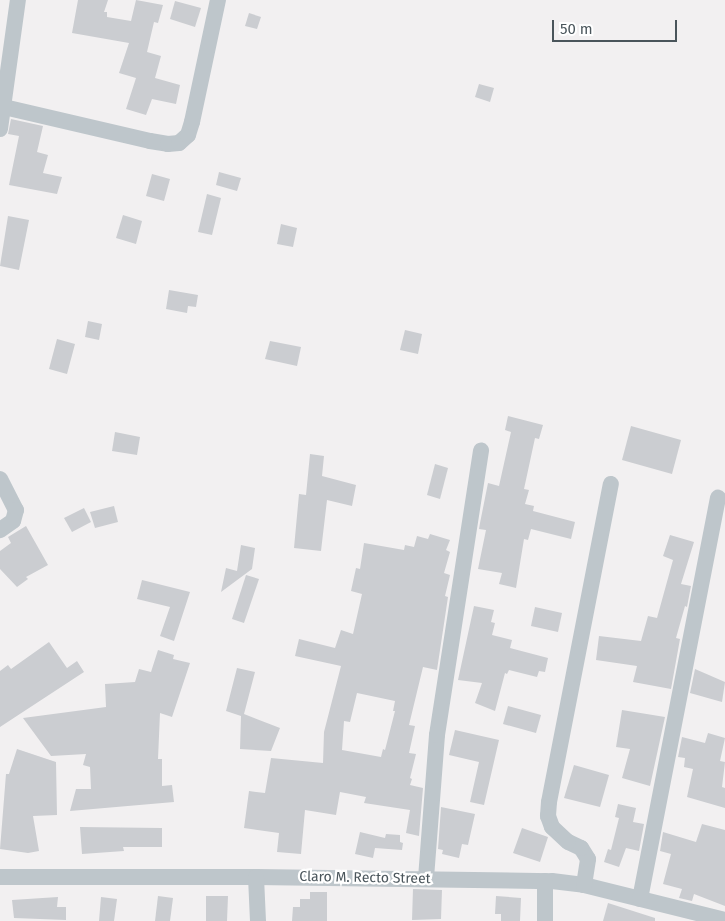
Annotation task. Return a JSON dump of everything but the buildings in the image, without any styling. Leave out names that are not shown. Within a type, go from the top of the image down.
[{"type":"street","points":[[0,129],[18,0]]},
{"type":"street","points":[[4,107],[168,144],[178,143],[188,135],[192,122],[218,0]]},
{"type":"street","points":[[426,878],[438,735],[481,450]]},
{"type":"street","points":[[0,479],[16,510],[13,521],[0,530]]},
{"type":"street","points":[[584,885],[588,859],[582,848],[568,842],[552,827],[548,816],[549,802],[611,484]]},
{"type":"street","points":[[640,899],[718,498]]},
{"type":"street","name":"Claro M. Recto Street","points":[[0,877],[426,878],[545,881],[584,885],[725,920]]},
{"type":"street","points":[[256,877],[258,921]]},
{"type":"street","points":[[545,881],[545,921]]}]
